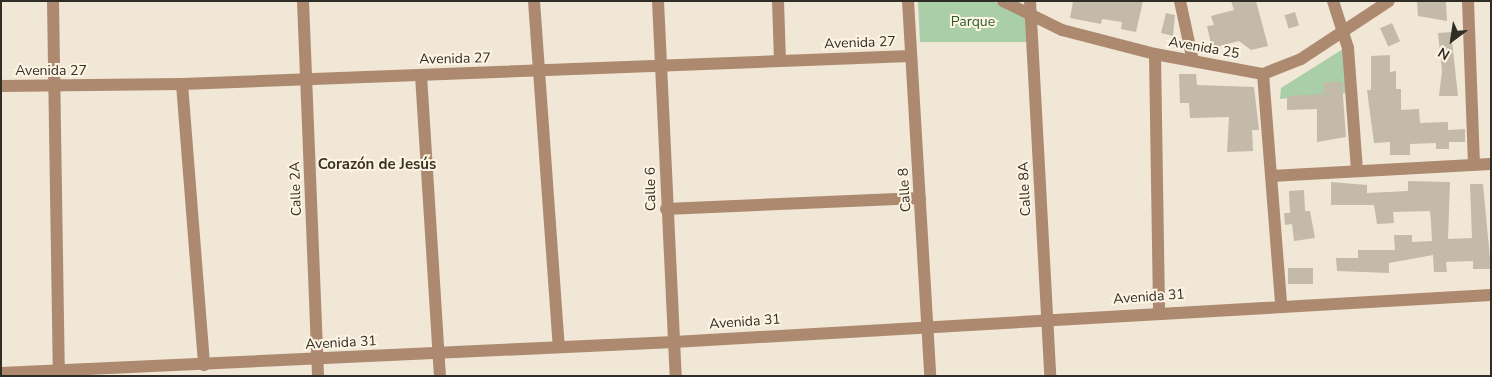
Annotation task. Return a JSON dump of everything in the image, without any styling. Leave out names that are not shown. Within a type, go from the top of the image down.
[{"type":"street","points":[[53,1],[59,374]]},
{"type":"street","name":"Calle 2A","points":[[303,1],[318,376]]},
{"type":"street","points":[[534,1],[559,348]]},
{"type":"street","name":"Calle 6","points":[[658,1],[664,68],[666,210],[676,376]]},
{"type":"street","points":[[778,1],[780,61]]},
{"type":"street","name":"Calle 8","points":[[908,1],[910,56],[929,326],[930,376]]},
{"type":"street","name":"Avenida 25","points":[[1003,1],[1062,30],[1155,54],[1263,74]]},
{"type":"street","name":"Calle 8A","points":[[1030,1],[1050,376]]},
{"type":"street","points":[[1180,1],[1193,61]]},
{"type":"street","points":[[1332,1],[1348,48],[1357,171]]},
{"type":"street","points":[[1281,304],[1263,74],[1302,59],[1342,34],[1388,1]]},
{"type":"street","points":[[1468,1],[1474,165]]},
{"type":"street","points":[[1155,54],[1159,312]]},
{"type":"street","name":"Avenida 27","points":[[1,86],[55,87],[182,84],[307,77],[664,68],[910,56]]},
{"type":"street","points":[[421,74],[440,376]]},
{"type":"street","points":[[182,84],[204,365]]},
{"type":"street","points":[[1271,176],[1491,164]]},
{"type":"street","points":[[666,210],[920,198]]},
{"type":"street","name":"Avenida 31","points":[[1,373],[59,374],[317,359],[674,342],[1281,304],[1491,295]]},
{"type":"green space","name":"Parque","points":[[918,1],[993,1],[1027,17],[1027,42],[920,42]]},
{"type":"green space","points":[[1343,49],[1349,93],[1280,99],[1281,88]]},
{"type":"building","points":[[1073,1],[1143,1],[1136,32],[1121,29],[1122,22],[1102,19],[1101,24],[1070,18]]},
{"type":"building","points":[[1231,1],[1256,1],[1268,46],[1251,50],[1239,41],[1212,48],[1207,26],[1214,25],[1211,16],[1234,10]]},
{"type":"building","points":[[1417,1],[1446,1],[1447,21],[1418,16]]},
{"type":"building","points":[[1295,12],[1299,25],[1289,29],[1284,15]]},
{"type":"building","points":[[1166,13],[1175,15],[1173,36],[1161,33]]},
{"type":"building","points":[[1392,23],[1400,41],[1388,47],[1380,28]]},
{"type":"building","points":[[1451,32],[1458,96],[1439,96],[1442,71],[1438,33]]},
{"type":"building","points":[[1390,55],[1390,72],[1396,71],[1396,89],[1401,89],[1401,110],[1419,109],[1420,123],[1448,122],[1448,130],[1465,129],[1465,142],[1449,142],[1449,149],[1436,149],[1436,143],[1410,144],[1410,155],[1390,155],[1390,142],[1374,143],[1367,90],[1371,90],[1371,56]]},
{"type":"building","points":[[1179,74],[1196,74],[1197,85],[1254,87],[1259,130],[1252,130],[1253,151],[1227,152],[1229,117],[1190,118],[1189,103],[1180,103]]},
{"type":"building","points":[[1324,82],[1342,82],[1346,137],[1317,142],[1317,109],[1287,110],[1287,96],[1324,94]]},
{"type":"building","points":[[1408,181],[1450,182],[1448,239],[1472,238],[1470,184],[1483,184],[1491,269],[1473,269],[1473,261],[1446,262],[1447,272],[1434,272],[1433,255],[1389,263],[1389,273],[1337,271],[1336,258],[1358,258],[1358,250],[1395,250],[1394,235],[1412,235],[1412,242],[1432,241],[1431,221],[1430,211],[1393,212],[1394,223],[1377,224],[1374,205],[1331,205],[1331,182],[1367,185],[1367,193],[1408,191]]},
{"type":"building","points":[[1304,190],[1305,211],[1310,211],[1315,238],[1294,241],[1292,224],[1285,225],[1284,213],[1290,213],[1289,191]]},
{"type":"building","points":[[1288,268],[1313,268],[1313,284],[1288,284]]},
{"type":"district","name":"Corazón de Jesús","points":[[377,165]]}]
